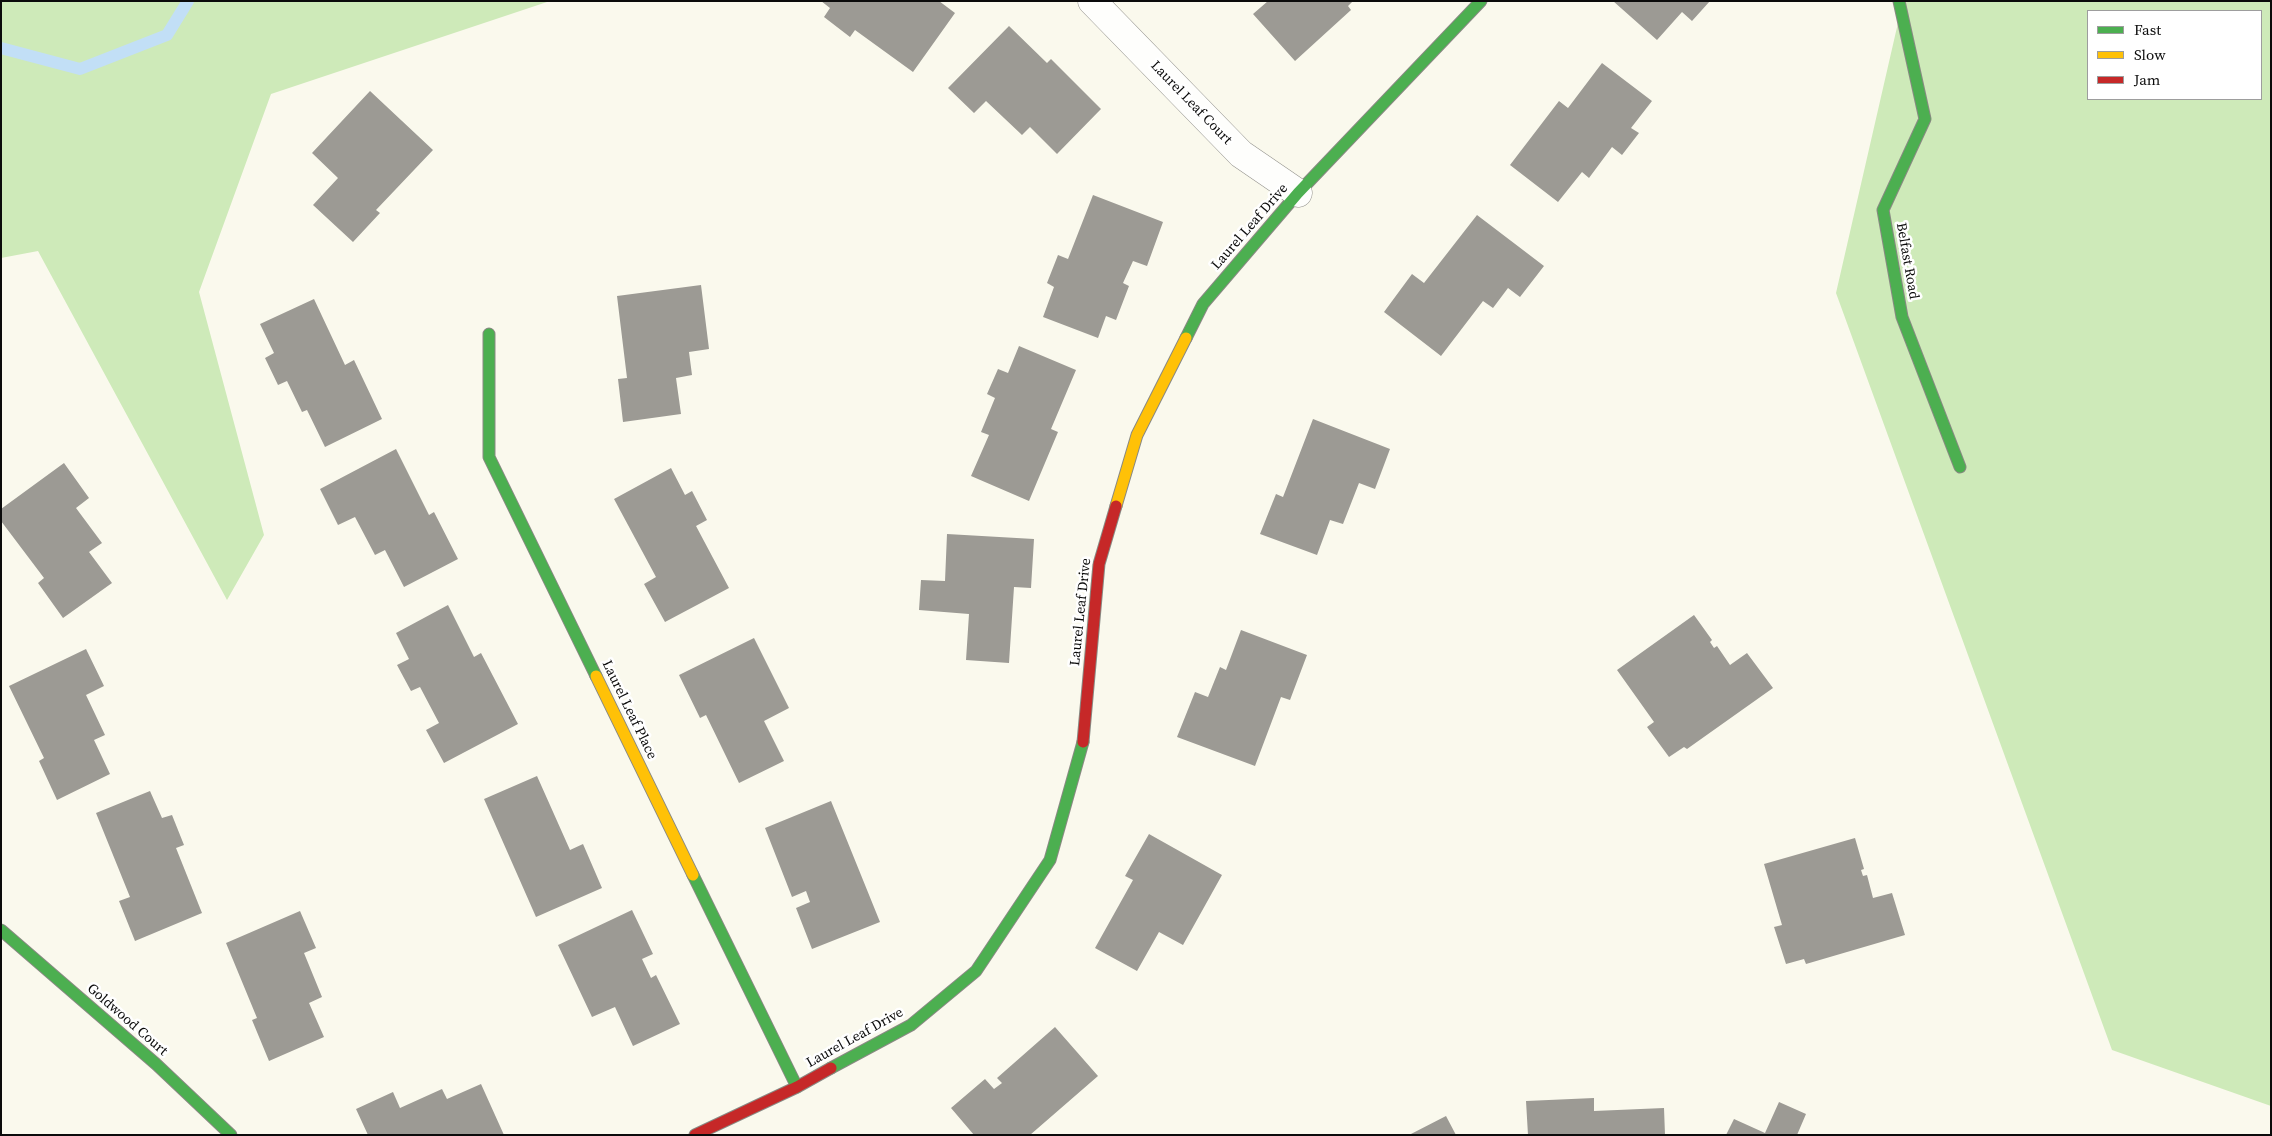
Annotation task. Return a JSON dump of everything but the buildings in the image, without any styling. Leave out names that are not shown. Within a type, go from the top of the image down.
[{"type":"street","name":"Laurel Leaf Court","points":[[1092,1],[1241,154],[1298,194]]},
{"type":"street","name":"Laurel Leaf Drive","points":[[695,1135],[798,1087],[911,1025],[976,971],[1050,860],[1084,742],[1099,564],[1137,435],[1203,304],[1298,194],[1481,1]]},
{"type":"street","name":"Belfast Road","points":[[1900,1],[1925,119],[1883,210],[1902,317],[1960,468]]},
{"type":"street","name":"Laurel Leaf Place","points":[[489,334],[488,457],[798,1087]]},
{"type":"street","name":"Goldwood Court","points":[[1,930],[156,1064],[231,1135]]},
{"type":"green space","points":[[1,1],[550,1],[271,94],[199,292],[264,535],[227,600],[38,251],[1,258]]},
{"type":"green space","points":[[1903,1],[2271,1],[2271,1106],[2112,1050],[1836,293]]},
{"type":"waterway","points":[[1,48],[80,69],[167,35],[188,1]]},
{"type":"traffic: fast","points":[[1186,338],[1203,304],[1298,193],[1481,1]]},
{"type":"traffic: fast","points":[[1899,1],[1925,119],[1883,210],[1902,317],[1960,467]]},
{"type":"traffic: fast","points":[[489,334],[489,457],[596,676]]},
{"type":"traffic: fast","points":[[831,1068],[911,1025],[976,971],[1050,860],[1083,742]]},
{"type":"traffic: fast","points":[[693,875],[797,1087]]},
{"type":"traffic: fast","points":[[1,930],[156,1064],[231,1135]]},
{"type":"traffic: slow","points":[[1116,506],[1137,435],[1186,338]]},
{"type":"traffic: slow","points":[[596,676],[693,875]]},
{"type":"traffic: jam","points":[[1083,742],[1099,564],[1116,506]]},
{"type":"traffic: jam","points":[[695,1135],[797,1087],[831,1068]]}]
